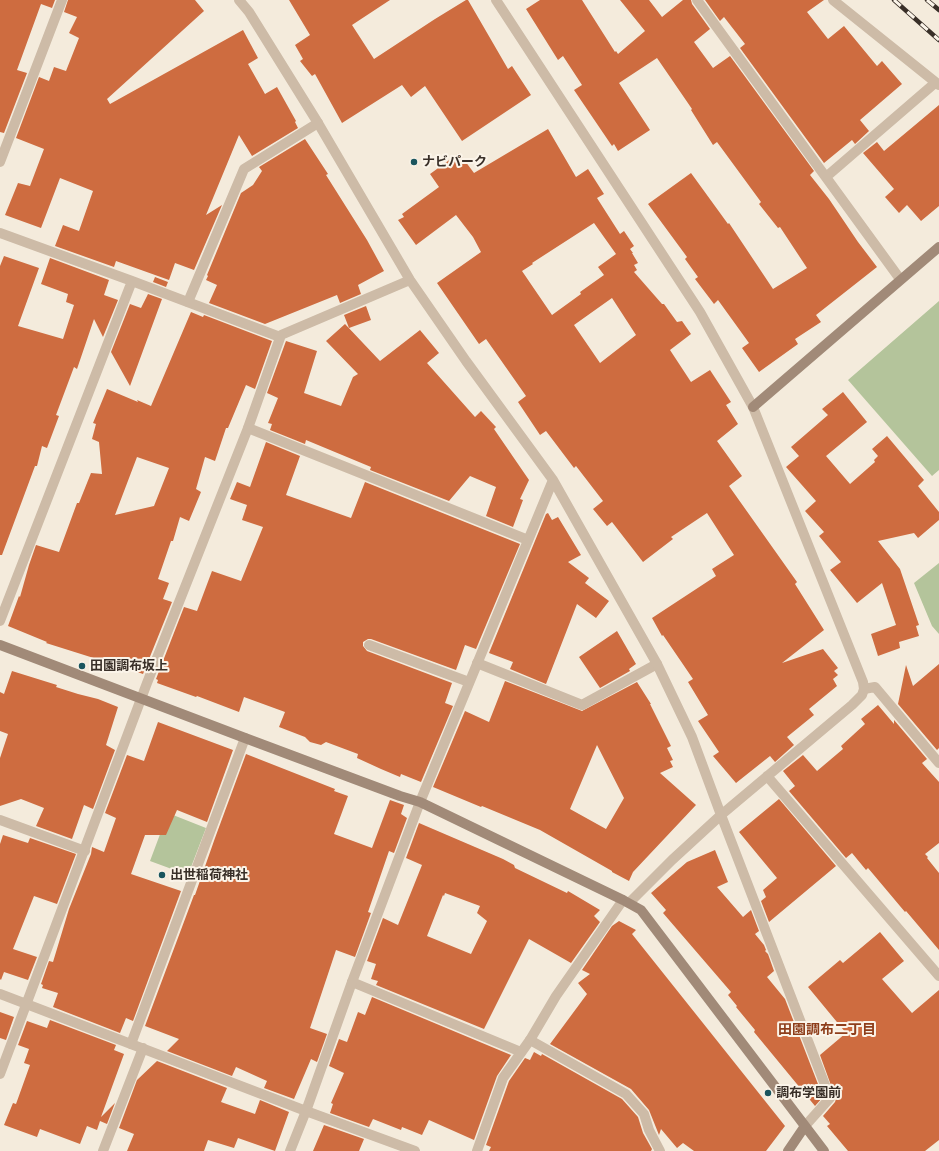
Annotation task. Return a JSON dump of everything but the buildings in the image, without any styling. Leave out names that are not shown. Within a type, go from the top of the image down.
[{"type":"street","points":[[0,162],[3,146],[62,0]]},
{"type":"street","points":[[239,0],[249,12],[318,123],[410,280],[466,361],[553,480],[657,664],[692,737],[830,1098],[805,1126],[788,1151]]},
{"type":"street","points":[[477,1151],[503,1078],[530,1040],[556,996],[626,902],[721,815],[852,705],[862,695],[864,689],[863,682],[848,648],[753,407],[700,312],[496,0]]},
{"type":"street","points":[[697,0],[900,279]]},
{"type":"street","points":[[826,177],[937,84],[833,0]]},
{"type":"street","points":[[188,302],[244,168],[318,123]]},
{"type":"street","points":[[0,233],[280,337]]},
{"type":"street","points":[[753,407],[939,247]]},
{"type":"street","points":[[0,1074],[141,699],[248,428],[281,335],[410,280]]},
{"type":"street","points":[[0,621],[132,281]]},
{"type":"street","points":[[248,428],[528,540]]},
{"type":"street","points":[[290,1151],[420,802],[553,480]]},
{"type":"street","points":[[0,645],[400,796],[420,802],[641,910],[824,1151]]},
{"type":"street","points":[[369,645],[469,682]]},
{"type":"street","points":[[477,663],[582,705],[657,664]]},
{"type":"street","points":[[864,689],[876,687],[939,763]]},
{"type":"street","points":[[131,1044],[245,738]]},
{"type":"street","points":[[768,776],[939,976]]},
{"type":"street","points":[[0,820],[84,851]]},
{"type":"street","points":[[352,982],[521,1052]]},
{"type":"street","points":[[0,994],[415,1151]]},
{"type":"street","points":[[530,1040],[626,1094],[644,1114],[649,1130],[660,1151]]},
{"type":"street","points":[[103,1151],[142,1048]]},
{"type":"green space","points":[[939,301],[939,470],[932,476],[848,380]]},
{"type":"green space","points":[[939,563],[939,634],[932,626],[914,583]]},
{"type":"green space","points":[[168,813],[206,828],[188,875],[150,861]]},
{"type":"railway","points":[[894,0],[939,40]]},
{"type":"railway","points":[[927,0],[939,10]]},
{"type":"place","name":"ナビパーク","points":[[414,162]]},
{"type":"place","name":"田園調布坂上","points":[[82,666]]},
{"type":"place","name":"出世稲荷神社","points":[[162,875]]},
{"type":"place","name":"調布学園前","points":[[768,1093]]},
{"type":"district","name":"田園調布二丁目","points":[[827,1030]]}]
